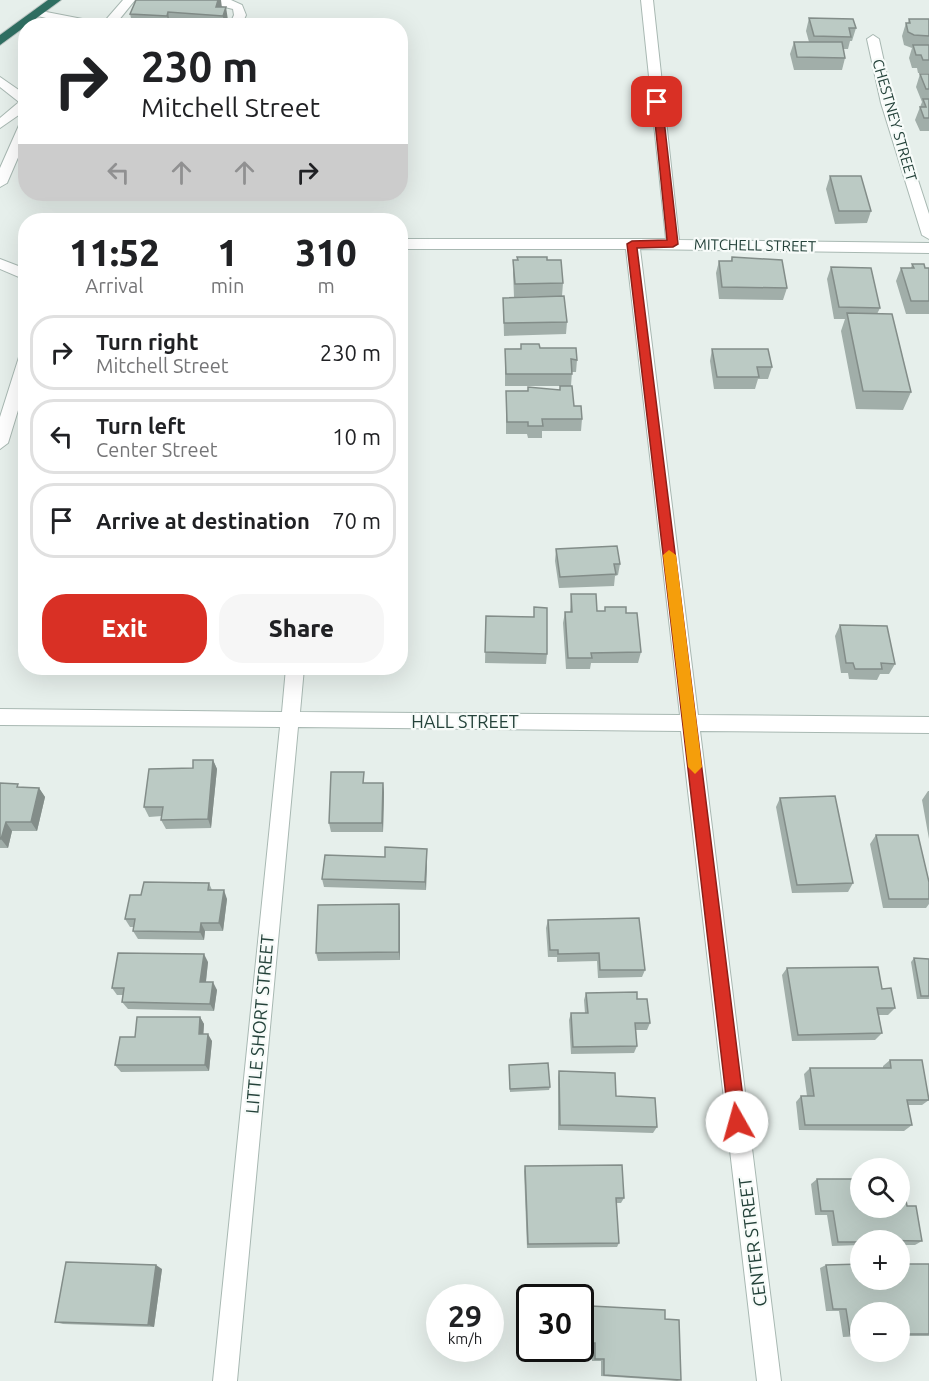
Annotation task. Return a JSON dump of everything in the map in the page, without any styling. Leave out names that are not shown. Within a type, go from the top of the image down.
[{"type":"highway","points":[[31,18],[55,0]]},
{"type":"highway","points":[[0,41],[18,28]]},
{"type":"street","points":[[114,18],[129,0]]},
{"type":"street","points":[[202,0],[229,3],[238,7],[239,18]]},
{"type":"street","points":[[245,0],[250,7],[248,18]]},
{"type":"street","points":[[647,0],[673,244]]},
{"type":"street","points":[[36,14],[57,18]]},
{"type":"street","name":"CHESTNEY STREET","points":[[873,39],[887,103],[929,235]]},
{"type":"street","points":[[0,81],[18,96]]},
{"type":"street","points":[[1,122],[18,109]]},
{"type":"street","points":[[0,183],[18,141]]},
{"type":"street","name":"MITCHELL STREET","points":[[408,244],[673,244],[929,248]]},
{"type":"street","name":"CENTER STREET","points":[[632,244],[769,1381]]},
{"type":"street","points":[[0,443],[18,383]]},
{"type":"street","name":"LITTLE SHORT STREET","points":[[225,1381],[294,675]]},
{"type":"street","name":"HALL STREET","points":[[0,717],[929,725]]},
{"type":"building","points":[[136,0],[218,0],[216,7],[226,7],[223,16],[168,12],[167,16],[130,14]]},
{"type":"building","points":[[809,18],[853,19],[856,28],[849,28],[851,37],[814,36]]},
{"type":"building","points":[[909,19],[929,19],[929,36],[914,35],[908,32],[906,23],[910,23]]},
{"type":"building","points":[[794,42],[842,42],[845,58],[797,57]]},
{"type":"building","points":[[913,45],[929,45],[929,60],[923,60],[921,55],[916,55]]},
{"type":"building","points":[[920,74],[929,74],[929,89],[926,89]]},
{"type":"building","points":[[923,99],[929,99],[929,118],[924,118],[920,107],[926,107]]},
{"type":"building","points":[[830,176],[861,176],[871,211],[839,211]]},
{"type":"building","points":[[517,257],[547,257],[547,260],[561,260],[563,283],[515,284],[513,260],[518,260]]},
{"type":"building","points":[[732,257],[782,260],[787,288],[722,287],[719,261],[732,261]]},
{"type":"building","points":[[912,264],[924,264],[925,268],[929,268],[929,301],[911,301],[901,268],[914,268]]},
{"type":"building","points":[[831,267],[871,268],[880,308],[839,307]]},
{"type":"building","points":[[564,296],[567,322],[504,323],[503,298]]},
{"type":"building","points":[[847,313],[892,314],[911,392],[863,391]]},
{"type":"building","points":[[521,344],[539,344],[540,348],[576,348],[577,360],[571,359],[572,374],[506,374],[505,349],[521,349]]},
{"type":"building","points":[[712,349],[768,349],[772,367],[757,367],[759,377],[717,377]]},
{"type":"building","points":[[560,386],[572,386],[574,406],[581,406],[582,419],[542,419],[543,426],[528,426],[528,422],[507,422],[506,391],[528,391],[528,387],[560,390]]},
{"type":"building","points":[[617,546],[620,564],[614,564],[616,574],[560,577],[556,549]]},
{"type":"building","points":[[571,594],[596,594],[597,611],[605,611],[605,607],[626,607],[626,613],[637,613],[641,652],[591,653],[592,658],[568,658],[565,612],[572,612]]},
{"type":"building","points":[[534,607],[547,608],[547,654],[485,652],[486,616],[534,617]]},
{"type":"building","points":[[840,625],[887,626],[895,664],[881,663],[882,669],[855,669],[853,663],[846,663]]},
{"type":"building","points":[[193,760],[213,760],[208,819],[161,820],[163,807],[144,807],[149,769],[193,768]]},
{"type":"building","points":[[331,772],[364,772],[363,783],[383,783],[382,823],[329,823]]},
{"type":"building","points":[[0,783],[18,784],[17,787],[39,788],[31,822],[6,822],[1,839],[0,839]]},
{"type":"building","points":[[835,796],[853,883],[797,885],[780,798]]},
{"type":"building","points":[[876,835],[918,835],[929,882],[929,899],[889,899]]},
{"type":"building","points":[[385,847],[427,849],[425,882],[322,879],[325,855],[385,857]]},
{"type":"building","points":[[144,882],[209,883],[208,890],[224,890],[219,923],[201,923],[200,932],[133,931],[135,919],[125,919],[130,895],[141,895]]},
{"type":"building","points":[[399,904],[399,952],[316,953],[318,905]]},
{"type":"building","points":[[639,918],[645,970],[600,970],[599,953],[558,954],[558,950],[550,950],[548,920]]},
{"type":"building","points":[[118,953],[204,954],[200,982],[213,982],[210,1004],[122,1002],[124,988],[112,988]]},
{"type":"building","points":[[914,958],[929,959],[929,996],[921,996]]},
{"type":"building","points":[[878,967],[882,989],[891,988],[895,1008],[877,1008],[882,1033],[798,1035],[787,968]]},
{"type":"building","points":[[637,992],[637,999],[647,999],[650,1023],[635,1023],[637,1046],[573,1047],[571,1013],[588,1013],[586,993]]},
{"type":"building","points":[[137,1017],[200,1017],[199,1034],[208,1034],[205,1065],[115,1065],[120,1037],[135,1037]]},
{"type":"building","points":[[890,1060],[922,1060],[929,1100],[907,1100],[912,1125],[805,1125],[801,1096],[814,1096],[810,1068],[891,1068]]},
{"type":"building","points":[[548,1063],[550,1087],[510,1089],[509,1065]]},
{"type":"building","points":[[559,1071],[615,1073],[616,1096],[655,1098],[657,1127],[560,1125]]},
{"type":"building","points":[[622,1165],[624,1198],[616,1198],[619,1243],[528,1244],[525,1166]]},
{"type":"building","points":[[817,1179],[850,1179],[850,1218],[910,1218],[910,1206],[916,1206],[922,1241],[910,1241],[910,1230],[850,1230],[850,1242],[838,1242],[833,1211],[821,1211]]},
{"type":"building","points":[[66,1262],[156,1265],[148,1325],[55,1322]]},
{"type":"building","points":[[850,1264],[850,1290],[910,1290],[910,1264],[929,1264],[929,1334],[910,1334],[910,1302],[850,1302],[850,1334],[846,1309],[833,1309],[826,1265]]},
{"type":"building","points":[[594,1306],[665,1310],[665,1319],[679,1320],[681,1380],[604,1375],[604,1359],[595,1359]]},
{"type":"slow traffic","points":[[669,555],[695,767]]},
{"type":"route","points":[[657,102],[673,244],[632,244],[737,1122]]}]
